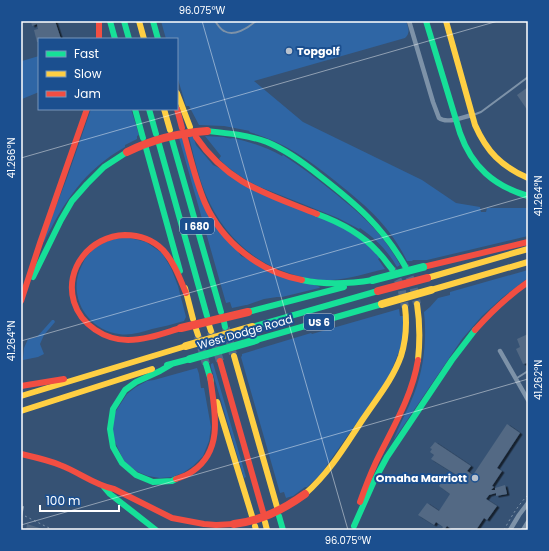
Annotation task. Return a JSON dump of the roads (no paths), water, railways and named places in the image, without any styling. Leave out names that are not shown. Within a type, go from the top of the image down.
[{"type":"main road","points":[[99,21],[99,38]]},
{"type":"main road","points":[[110,21],[115,38]]},
{"type":"main road","points":[[124,21],[129,38]]},
{"type":"main road","points":[[139,21],[144,38]]},
{"type":"main road","points":[[153,21],[158,38]]},
{"type":"main road","points":[[426,21],[465,148],[479,167],[499,184],[511,191],[528,196]]},
{"type":"main road","points":[[446,22],[478,133],[489,151],[507,168],[528,178]]},
{"type":"main road","points":[[177,110],[186,128],[178,97]]},
{"type":"main road","points":[[21,301],[87,110]]},
{"type":"main road","points":[[135,110],[143,138]]},
{"type":"main road","points":[[149,110],[156,134]]},
{"type":"main road","points":[[164,110],[170,130]]},
{"type":"main road","points":[[21,301],[61,220],[72,201],[87,184],[104,168],[127,152],[152,141],[171,135],[192,132],[207,131],[236,134],[258,139],[277,147],[303,163],[356,204],[382,229],[405,266]]},
{"type":"main road","points":[[196,137],[212,158],[231,175],[256,190],[319,215],[354,231],[369,241],[376,248],[392,269]]},
{"type":"main road","points":[[185,138],[199,187],[208,210],[225,235],[249,258],[275,272],[307,282],[335,284],[373,280]]},
{"type":"main road","name":"I 680","points":[[172,140],[221,312]]},
{"type":"main road","name":"I 680","points":[[159,144],[207,316]]},
{"type":"main road","points":[[146,148],[193,319]]},
{"type":"main road","points":[[186,292],[172,263],[162,249],[146,239],[129,235],[110,237],[94,245],[80,259],[76,267],[73,282],[73,295],[77,309],[86,323],[98,333],[114,339],[136,340],[422,267],[528,242]]},
{"type":"main road","name":"West Dodge Road","points":[[89,376],[186,346],[528,249]]},
{"type":"main road","name":"West Dodge Road","points":[[61,398],[123,378],[528,262]]},
{"type":"main road","points":[[354,528],[381,468],[406,428],[466,340],[481,321],[511,294],[528,282]]},
{"type":"main road","points":[[354,528],[363,492],[405,404],[418,365],[420,329],[417,304]]},
{"type":"main road","points":[[21,454],[61,465],[104,487],[114,489],[172,518],[216,525],[257,520],[289,506],[315,486],[333,464],[393,374],[405,340],[405,307]]},
{"type":"main road","points":[[234,356],[277,507]]},
{"type":"main road","points":[[220,360],[262,512]]},
{"type":"main road","points":[[172,364],[157,373],[133,383],[119,398],[111,416],[110,434],[116,454],[125,467],[146,480],[163,482],[180,479],[197,468],[208,455],[214,440],[215,429],[210,376]]},
{"type":"main road","points":[[206,364],[225,432],[252,516]]},
{"type":"main road","points":[[21,396],[89,376]]},
{"type":"main road","name":"US 6","points":[[21,386],[89,376]]},
{"type":"main road","points":[[21,405],[39,400],[61,398]]},
{"type":"main road","name":"US 6","points":[[21,411],[61,398]]},
{"type":"main road","points":[[104,487],[110,494],[156,530]]},
{"type":"main road","points":[[279,516],[283,530]]},
{"type":"street","points":[[409,21],[436,114],[441,120],[448,121],[472,115]]},
{"type":"street","points":[[500,351],[528,400]]},
{"type":"street","points":[[510,530],[528,503]]},
{"type":"street","points":[[523,530],[528,522]]},
{"type":"lane","points":[[215,21],[224,31],[232,32],[244,30],[256,21]]},
{"type":"lane","points":[[472,115],[481,111],[528,76]]},
{"type":"lane","points":[[516,378],[528,371]]},
{"type":"lane","points":[[21,516],[24,508]]},
{"type":"tunnel","points":[[405,266],[413,285],[417,304]]},
{"type":"tunnel","points":[[392,269],[401,286],[405,307]]},
{"type":"tunnel","points":[[226,328],[233,354]]},
{"type":"tunnel","points":[[211,332],[220,361]]},
{"type":"tunnel","points":[[198,336],[206,364]]},
{"type":"place","name":"Topgolf","points":[[289,51]]},
{"type":"place","name":"Omaha Marriott","points":[[475,478]]}]
